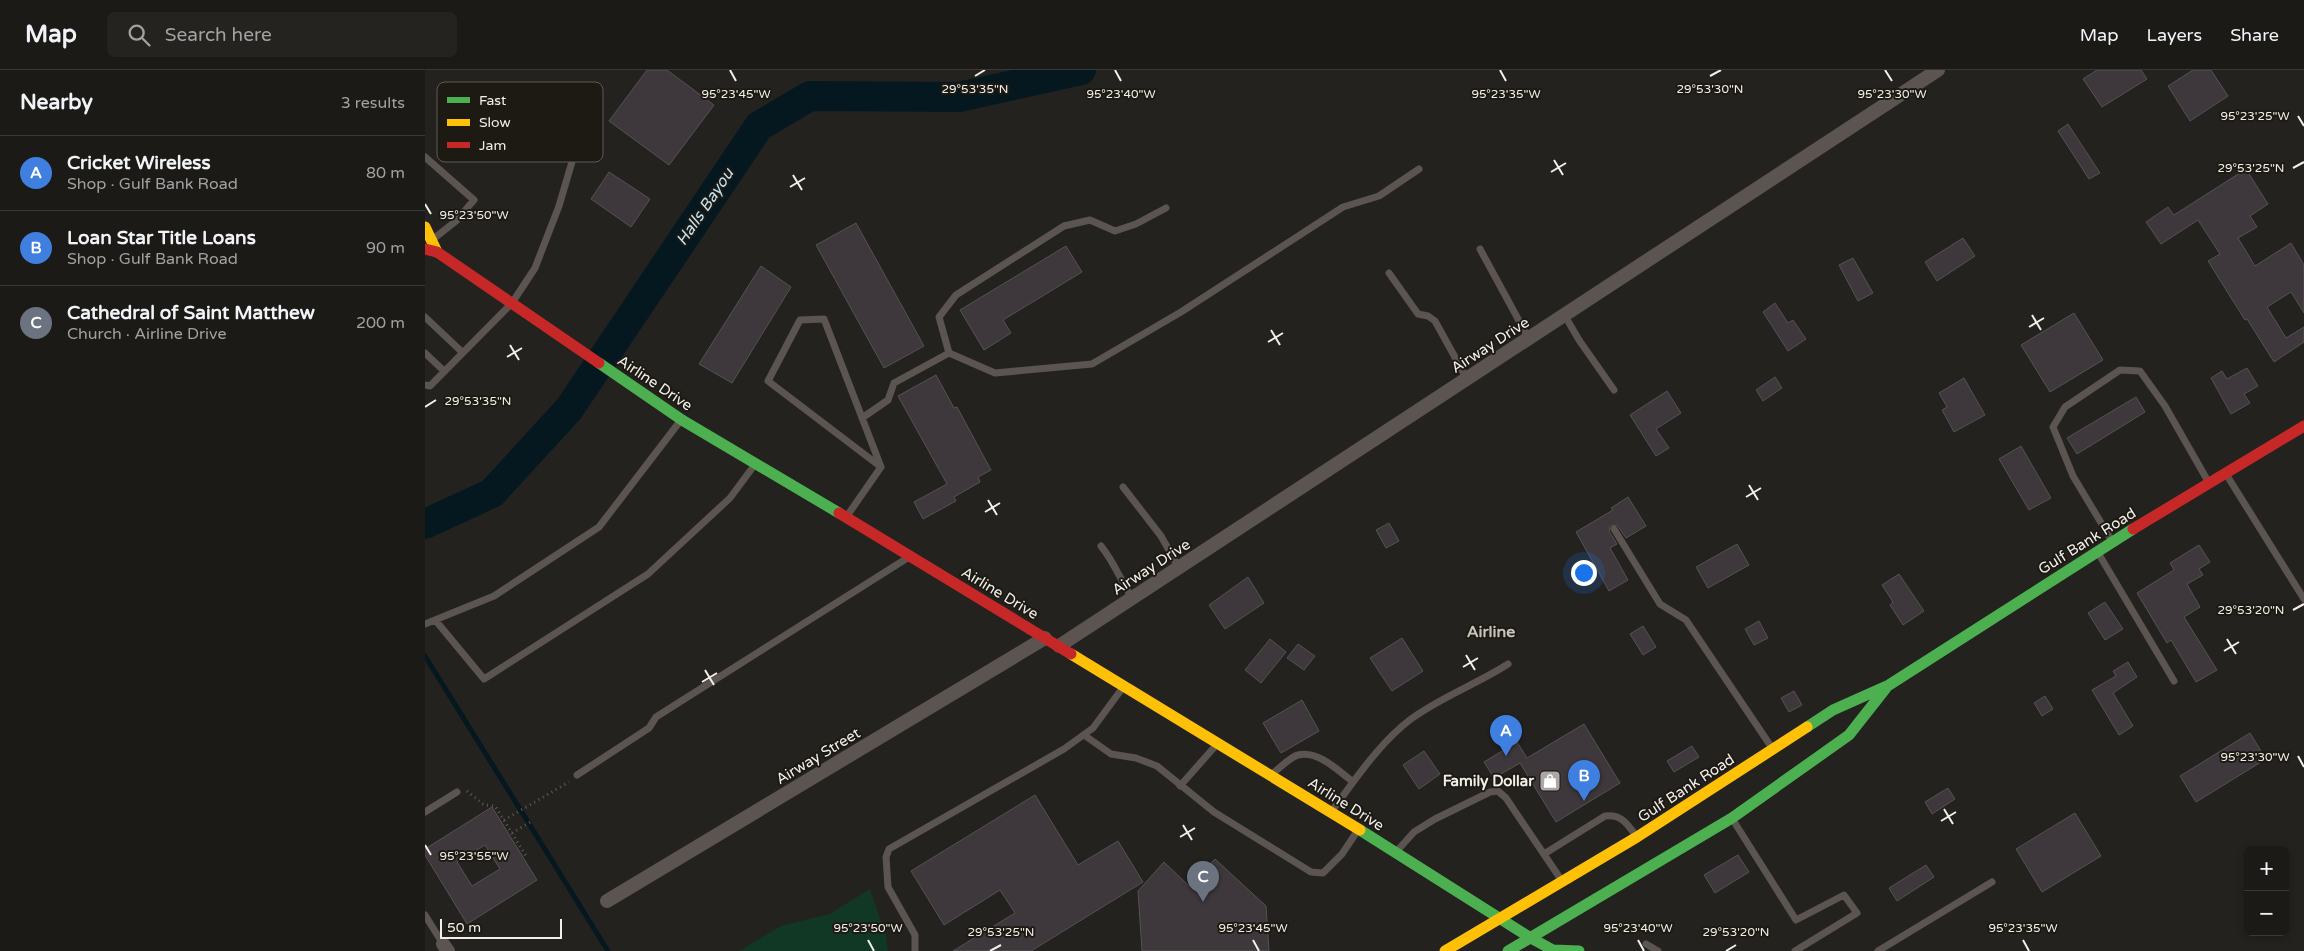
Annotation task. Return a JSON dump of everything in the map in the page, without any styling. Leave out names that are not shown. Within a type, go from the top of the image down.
[{"type":"main road","points":[[425,227],[437,252]]},
{"type":"main road","name":"Airline Drive","points":[[425,250],[437,252],[682,420],[757,462],[910,557],[1271,775],[1529,937],[1553,951],[1579,951]]},
{"type":"main road","name":"Gulf Bank Road","points":[[1445,951],[1637,837],[1833,710],[1889,685],[2113,541],[2304,426]]},
{"type":"main road","name":"Gulf Bank Road","points":[[1508,951],[1731,818],[1849,735],[1889,685]]},
{"type":"street","name":"Airway Drive","points":[[1059,646],[1938,70]]},
{"type":"street","name":"Airway Street","points":[[607,902],[1045,638]]},
{"type":"lane","points":[[425,157],[474,200],[456,221],[432,240]]},
{"type":"lane","points":[[425,385],[430,386],[512,303],[535,268],[559,206],[572,162]]},
{"type":"lane","points":[[949,353],[995,373],[1092,364],[1181,312],[1343,207],[1379,196],[1419,169]]},
{"type":"lane","points":[[949,353],[939,317],[955,295],[1064,226],[1090,220],[1115,231],[1136,224],[1166,208]]},
{"type":"lane","points":[[1480,249],[1529,339]]},
{"type":"lane","points":[[1389,273],[1418,314],[1428,316],[1435,321],[1467,379]]},
{"type":"lane","points":[[1565,316],[1579,340],[1614,390]]},
{"type":"lane","points":[[425,317],[463,352]]},
{"type":"lane","points":[[824,319],[881,467],[768,381],[800,320],[824,319]]},
{"type":"lane","points":[[425,353],[444,371]]},
{"type":"lane","points":[[862,418],[888,400],[895,383],[949,353]]},
{"type":"lane","points":[[2113,541],[2073,476],[2053,427],[2065,407],[2120,370],[2140,372],[2165,406],[2209,483]]},
{"type":"lane","points":[[425,624],[494,596],[599,527],[682,420]]},
{"type":"lane","points":[[436,621],[484,678],[648,574],[730,498],[757,462]]},
{"type":"lane","points":[[846,518],[881,467]]},
{"type":"lane","points":[[2225,473],[2304,599]]},
{"type":"lane","points":[[1123,487],[1161,536],[1179,568]]},
{"type":"lane","points":[[1614,528],[1660,604],[1686,620],[1773,749]]},
{"type":"lane","points":[[1101,546],[1113,561],[1117,576],[1132,598]]},
{"type":"lane","points":[[2097,551],[2174,681]]},
{"type":"lane","points":[[577,775],[649,728],[656,717],[910,557]]},
{"type":"lane","points":[[1331,812],[1353,782],[1393,735],[1411,719],[1485,679],[1508,664]]},
{"type":"lane","points":[[915,951],[915,934],[888,887],[886,857],[889,849],[1064,749],[1093,728],[1124,686]]},
{"type":"lane","points":[[1084,735],[1111,754],[1136,758],[1157,766],[1214,812],[1311,872],[1323,873],[1332,865],[1359,829]]},
{"type":"lane","points":[[1180,786],[1218,743]]},
{"type":"lane","points":[[1271,775],[1297,755],[1311,755],[1330,765],[1353,782]]},
{"type":"lane","points":[[425,812],[457,792]]},
{"type":"lane","points":[[1396,852],[1414,832],[1435,819],[1490,792],[1497,792],[1506,798],[1562,881]]},
{"type":"lane","points":[[1544,854],[1605,816],[1615,815],[1623,819],[1637,837]]},
{"type":"lane","points":[[1731,818],[1796,920],[1845,894],[1857,913],[1795,951]]},
{"type":"lane","points":[[1878,951],[1992,882]]},
{"type":"lane","points":[[425,915],[446,948]]},
{"type":"lane","points":[[1647,944],[1658,951]]},
{"type":"path","points":[[506,818],[571,781],[577,775]]},
{"type":"path","points":[[457,792],[469,791],[484,804],[495,806],[506,818],[526,856]]},
{"type":"path","points":[[514,832],[532,821]]},
{"type":"green space","points":[[870,889],[886,936],[888,951],[739,951],[781,926],[830,914]]},
{"type":"building","points":[[647,70],[667,70],[714,105],[669,165],[609,121]]},
{"type":"building","points":[[2097,70],[2141,70],[2147,79],[2102,107],[2083,79]]},
{"type":"building","points":[[2193,70],[2211,70],[2228,96],[2190,121],[2168,86]]},
{"type":"building","points":[[2068,124],[2100,173],[2089,179],[2058,131]]},
{"type":"building","points":[[2246,169],[2268,204],[2250,216],[2257,227],[2238,238],[2255,266],[2291,243],[2304,265],[2304,313],[2291,292],[2267,307],[2286,338],[2304,327],[2304,342],[2274,362],[2208,261],[2220,254],[2198,220],[2161,244],[2146,222],[2168,207],[2174,215]]},
{"type":"building","points":[[609,172],[650,199],[631,227],[591,199]]},
{"type":"building","points":[[856,223],[924,346],[884,368],[816,245]]},
{"type":"building","points":[[1963,238],[1975,256],[1937,281],[1925,262]]},
{"type":"building","points":[[1066,246],[1082,272],[1003,320],[1011,333],[984,350],[960,310]]},
{"type":"building","points":[[1853,258],[1873,293],[1858,301],[1839,265]]},
{"type":"building","points":[[761,266],[791,287],[732,383],[699,364]]},
{"type":"building","points":[[1775,303],[1788,323],[1793,320],[1806,339],[1788,351],[1763,312]]},
{"type":"building","points":[[2074,313],[2103,360],[2050,392],[2021,345]]},
{"type":"building","points":[[2247,368],[2258,386],[2244,394],[2250,403],[2231,414],[2211,378],[2222,371],[2227,379]]},
{"type":"building","points":[[936,375],[954,408],[957,407],[991,470],[978,477],[980,482],[954,497],[956,501],[923,519],[914,502],[947,484],[898,396]]},
{"type":"building","points":[[1775,377],[1782,388],[1763,401],[1756,390]]},
{"type":"building","points":[[1964,378],[1985,415],[1954,432],[1942,410],[1947,407],[1939,393]]},
{"type":"building","points":[[1667,391],[1681,413],[1656,429],[1669,448],[1656,456],[1630,415]]},
{"type":"building","points":[[2136,397],[2145,412],[2077,454],[2067,438]]},
{"type":"building","points":[[2021,446],[2051,498],[2029,510],[1999,459]]},
{"type":"building","points":[[1628,497],[1646,526],[1626,538],[1617,525],[1610,526],[1609,531],[1617,544],[1610,548],[1628,580],[1609,591],[1576,532],[1613,510],[1611,508]]},
{"type":"building","points":[[1389,523],[1399,541],[1386,548],[1376,530]]},
{"type":"building","points":[[1737,544],[1749,565],[1708,588],[1696,567]]},
{"type":"building","points":[[2199,545],[2210,562],[2199,569],[2203,575],[2187,584],[2200,607],[2184,617],[2217,670],[2196,682],[2171,640],[2167,643],[2137,593],[2174,570],[2170,563]]},
{"type":"building","points":[[1899,574],[1924,611],[1903,625],[1890,605],[1893,602],[1882,585]]},
{"type":"building","points":[[1248,577],[1264,603],[1225,629],[1209,605]]},
{"type":"building","points":[[2105,602],[2123,629],[2105,640],[2088,613]]},
{"type":"building","points":[[1759,621],[1768,638],[1754,645],[1745,629]]},
{"type":"building","points":[[1643,626],[1656,647],[1643,655],[1630,634]]},
{"type":"building","points":[[1402,638],[1423,671],[1392,691],[1370,658]]},
{"type":"building","points":[[1270,639],[1286,652],[1261,683],[1245,670]]},
{"type":"building","points":[[1298,644],[1315,656],[1304,670],[1287,658]]},
{"type":"building","points":[[2128,662],[2137,677],[2113,693],[2133,726],[2119,735],[2092,690],[2116,676],[2113,671]]},
{"type":"building","points":[[1794,691],[1802,705],[1789,712],[1781,698]]},
{"type":"building","points":[[2045,696],[2053,709],[2042,716],[2034,703]]},
{"type":"building","points":[[1302,700],[1319,731],[1281,753],[1263,723]]},
{"type":"building","points":[[1584,724],[1620,783],[1556,822],[1520,763],[1494,778],[1484,762],[1517,742],[1527,758]]},
{"type":"building","points":[[2250,733],[2266,759],[2196,802],[2180,776]]},
{"type":"building","points":[[1692,746],[1699,757],[1674,772],[1667,761]]},
{"type":"building","points":[[1424,751],[1440,774],[1419,789],[1403,765]]},
{"type":"building","points":[[1948,788],[1955,799],[1932,814],[1925,802]]},
{"type":"building","points":[[1035,795],[1078,865],[1118,841],[1143,882],[1031,951],[953,951],[1015,913],[1000,890],[944,925],[911,871]]},
{"type":"building","points":[[492,807],[537,880],[467,924],[425,855],[425,849]],"holes":[[[485,845],[500,869],[472,886],[457,862]]]},
{"type":"building","points":[[2075,813],[2101,856],[2042,892],[2016,849]]},
{"type":"building","points":[[1738,855],[1749,872],[1715,893],[1704,875]]},
{"type":"building","points":[[1215,859],[1266,906],[1269,951],[1142,951],[1138,891],[1164,862],[1189,886]]},
{"type":"building","points":[[1926,865],[1934,877],[1897,901],[1889,888]]},
{"type":"waterway","name":"Halls Bayou","points":[[425,524],[492,493],[569,409],[759,126],[810,96],[959,97],[1081,70]]},
{"type":"waterway","points":[[425,656],[608,951]]},
{"type":"traffic: fast","points":[[599,363],[682,420],[839,513]]},
{"type":"traffic: fast","points":[[1807,727],[1833,710],[1889,685],[2133,529]]},
{"type":"traffic: fast","points":[[1508,951],[1732,818],[1849,735],[1886,688]]},
{"type":"traffic: fast","points":[[1360,830],[1529,937],[1553,950],[1579,951]]},
{"type":"traffic: slow","points":[[425,227],[437,252]]},
{"type":"traffic: slow","points":[[1071,654],[1360,830]]},
{"type":"traffic: slow","points":[[1445,951],[1637,837],[1807,727]]},
{"type":"traffic: jam","points":[[425,249],[437,252],[599,363]]},
{"type":"traffic: jam","points":[[2133,529],[2304,426]]},
{"type":"traffic: jam","points":[[839,513],[1071,654]]},
{"type":"place","name":"Cricket Wireless","points":[[1506,756]]},
{"type":"place","name":"Family Dollar","points":[[1550,781]]},
{"type":"place","name":"Loan Star Title Loans","points":[[1584,801]]},
{"type":"place","name":"Cathedral of Saint Matthew","points":[[1203,902]]},
{"type":"district","name":"Airline","points":[[1491,632]]}]
